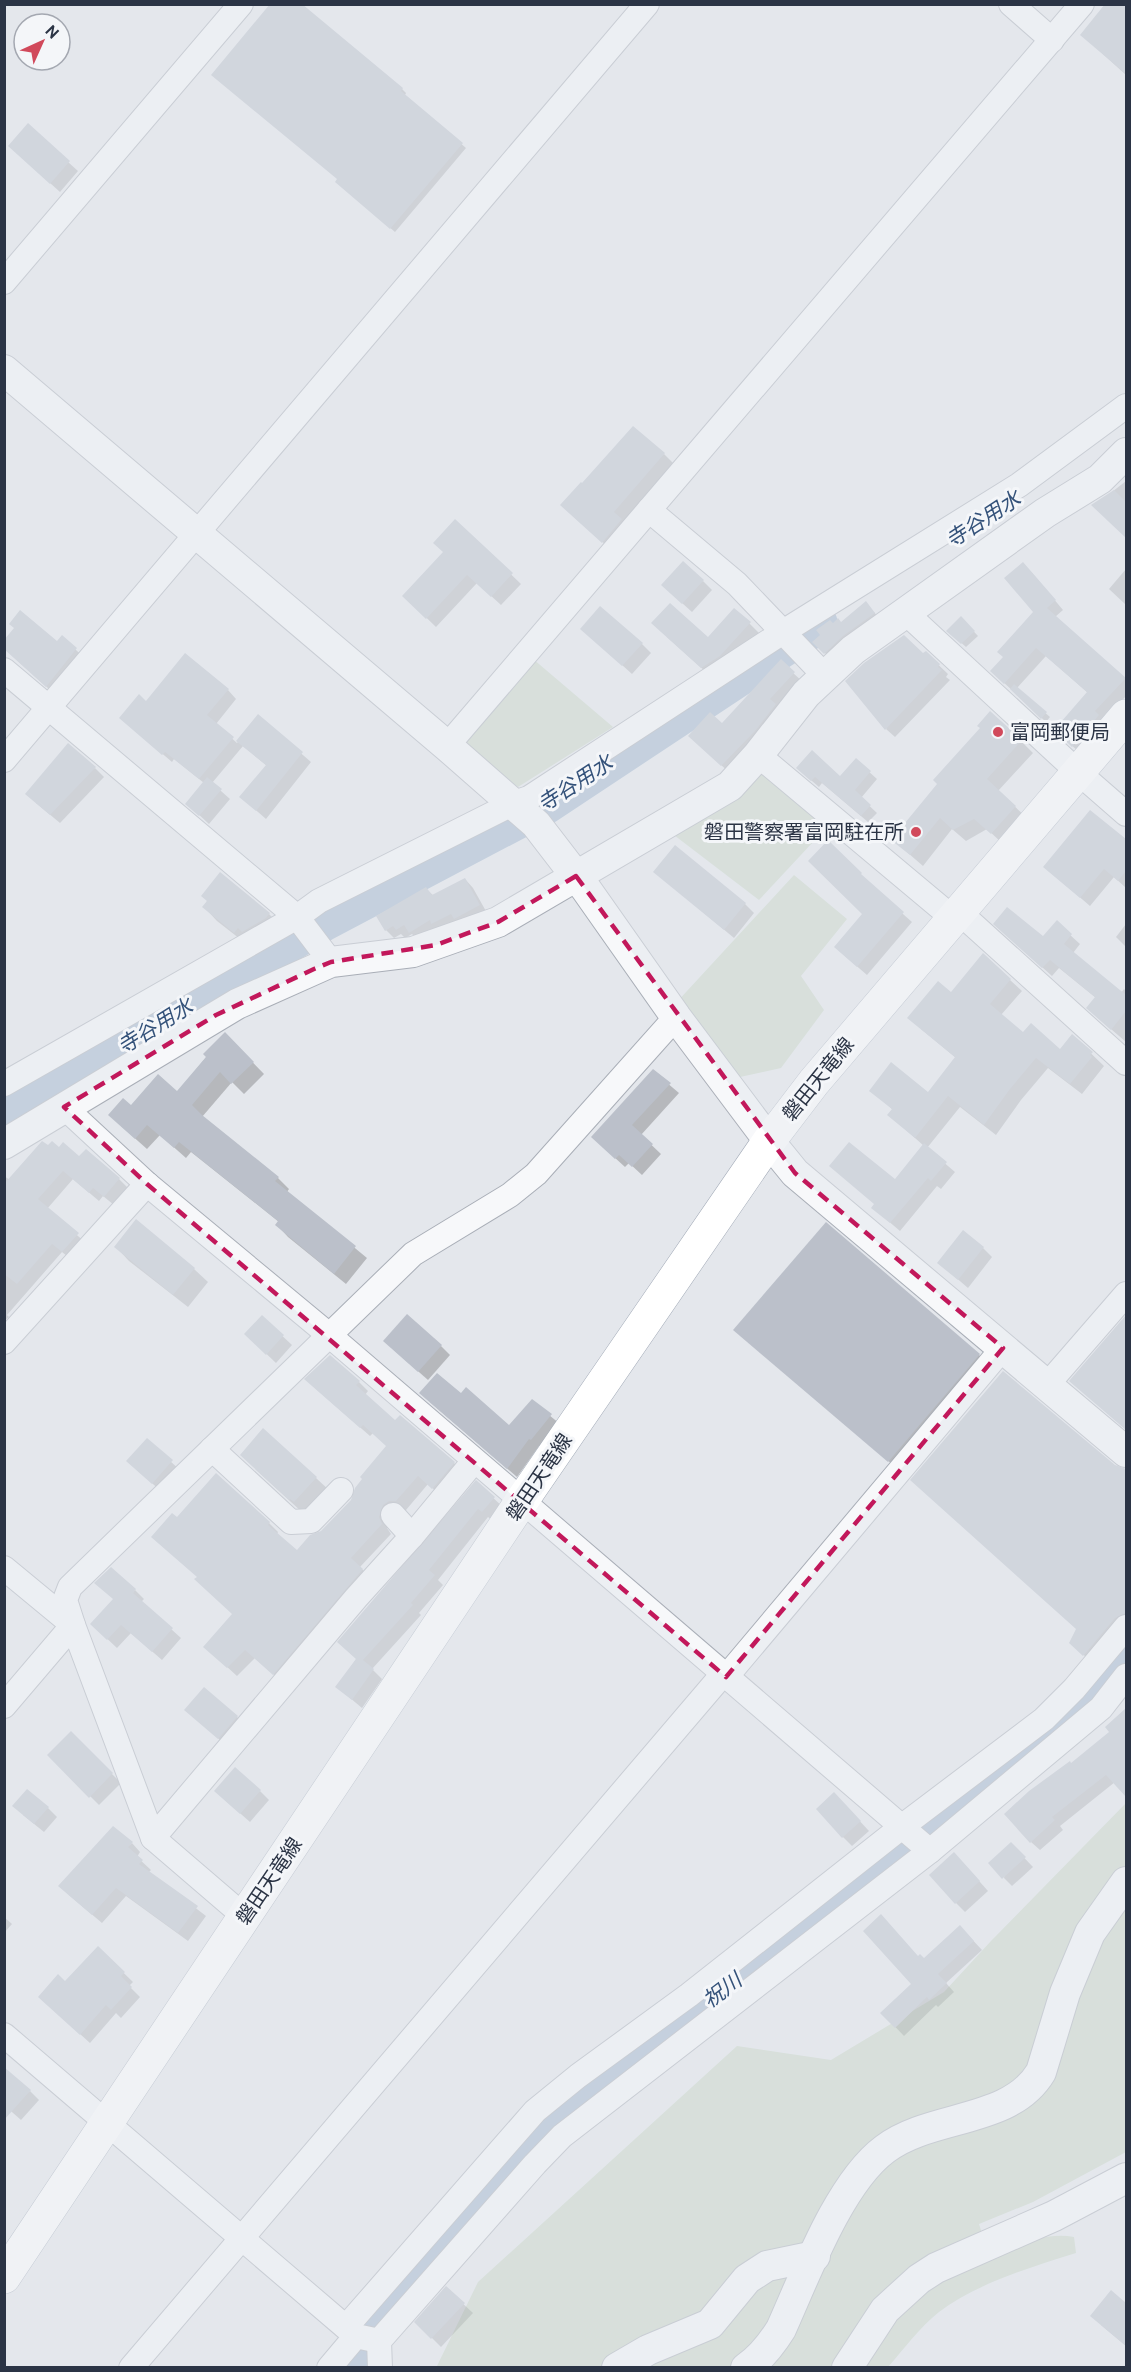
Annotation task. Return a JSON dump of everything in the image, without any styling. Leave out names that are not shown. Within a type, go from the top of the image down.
[{"type":"main road","name":"磐田天竜線","points":[[4,2277],[521,1502],[769,1141],[814,1082],[1126,716]]},
{"type":"street","points":[[4,282],[242,4]]},
{"type":"street","points":[[4,760],[647,4]]},
{"type":"street","points":[[1011,4],[1052,40]]},
{"type":"street","points":[[447,746],[1082,4]]},
{"type":"street","points":[[4,370],[536,824],[576,876],[676,1017],[795,1173],[1126,1452]]},
{"type":"street","points":[[4,1144],[216,1015],[311,936],[319,901],[514,803],[529,798],[783,632],[1019,485],[1126,406]]},
{"type":"street","points":[[4,670],[311,936],[413,951],[498,922],[730,786],[758,755],[806,694],[853,650],[1045,513],[1100,479],[1126,453]]},
{"type":"street","points":[[649,510],[737,584],[825,676]]},
{"type":"street","points":[[906,613],[1126,814]]},
{"type":"street","points":[[758,755],[957,915],[1126,1063]]},
{"type":"street","points":[[4,1084],[311,936]]},
{"type":"street","points":[[245,1917],[153,1838],[73,1625],[65,1600],[70,1587],[413,1254],[510,1195],[536,1174],[676,1017]]},
{"type":"street","points":[[64,1107],[147,1184],[329,1335],[930,1851]]},
{"type":"street","points":[[4,1342],[147,1184]]},
{"type":"street","points":[[1047,1385],[1126,1294]]},
{"type":"street","points":[[131,2367],[725,1676],[1003,1347]]},
{"type":"street","points":[[212,1449],[291,1522],[311,1521],[341,1490]]},
{"type":"street","points":[[153,1838],[474,1461]]},
{"type":"street","points":[[393,1515],[412,1536]]},
{"type":"street","points":[[4,1568],[73,1625]]},
{"type":"street","points":[[4,1706],[73,1625]]},
{"type":"street","points":[[363,2336],[535,2111],[578,2076],[689,1995],[902,1827],[1044,1719],[1074,1689],[1126,1627]]},
{"type":"street","points":[[329,2367],[363,2336],[562,2136],[930,1851],[1101,1708],[1126,1676]]},
{"type":"street","points":[[746,2367],[759,2358],[781,2330],[835,2214],[858,2174],[885,2148],[897,2140],[920,2130],[1006,2104],[1030,2086],[1041,2072],[1065,1993],[1090,1933],[1126,1882]]},
{"type":"street","points":[[4,2035],[363,2336],[380,2367]]},
{"type":"street","points":[[848,2367],[885,2310],[919,2279],[936,2268],[1054,2217],[1126,2178]]},
{"type":"street","points":[[617,2367],[648,2350],[710,2324],[747,2279],[767,2266],[815,2256]]},
{"type":"highlighted area","points":[[576,876],[795,1173],[1003,1348],[726,1677],[147,1184],[64,1107],[216,1015],[314,969],[331,962],[436,945],[498,922]]},
{"type":"green space","points":[[526,653],[613,727],[518,787],[453,739]]},
{"type":"green space","points":[[765,769],[827,827],[759,900],[670,832]]},
{"type":"green space","points":[[794,875],[847,919],[801,976],[824,1010],[781,1068],[731,1079],[675,1004]]},
{"type":"green space","points":[[1126,1803],[1126,2152],[1033,2202],[979,2224],[989,2256],[1031,2240],[1053,2236],[1074,2237],[1076,2253],[1005,2277],[954,2302],[925,2325],[888,2367],[436,2368],[478,2282],[737,2046],[831,2060],[944,1992]]},
{"type":"building","points":[[270,4],[302,4],[403,88],[401,91],[463,143],[390,229],[335,182],[337,179],[211,75]]},
{"type":"building","points":[[1105,4],[1126,4],[1126,74],[1080,35]]},
{"type":"building","points":[[28,123],[70,161],[50,184],[8,146]]},
{"type":"building","points":[[633,426],[665,453],[614,512],[622,519],[602,543],[560,505]]},
{"type":"building","points":[[1114,490],[1126,502],[1126,538],[1091,505]]},
{"type":"building","points":[[455,519],[513,573],[491,597],[467,575],[426,619],[402,596],[443,552],[433,543]]},
{"type":"building","points":[[683,561],[704,580],[682,604],[661,585]]},
{"type":"building","points":[[1023,562],[1056,600],[1047,608],[1126,678],[1095,711],[1099,715],[1072,747],[1054,730],[1087,692],[1036,648],[1004,684],[990,671],[1003,657],[997,652],[1033,612],[1004,578]]},
{"type":"building","points":[[866,601],[875,613],[843,636],[824,654],[812,642],[820,635],[816,630],[830,620],[833,623],[838,618],[841,622]]},
{"type":"building","points":[[670,603],[708,637],[734,608],[751,622],[720,656],[701,668],[651,623]]},
{"type":"building","points":[[600,606],[643,643],[622,666],[580,629]]},
{"type":"building","points":[[20,610],[57,641],[62,635],[77,648],[46,687],[4,649],[4,640],[14,628],[9,624]]},
{"type":"building","points":[[961,616],[975,631],[961,644],[946,631]]},
{"type":"building","points":[[904,635],[923,653],[926,651],[940,664],[938,667],[942,670],[885,730],[845,681],[864,663]]},
{"type":"building","points":[[185,653],[229,689],[207,715],[234,737],[199,779],[165,752],[162,755],[119,718],[139,694],[146,701]]},
{"type":"building","points":[[781,659],[795,672],[770,699],[776,704],[755,731],[721,766],[688,736],[710,712],[722,723]]},
{"type":"building","points":[[1014,684],[1047,712],[1041,719],[1010,689]]},
{"type":"building","points":[[990,711],[1022,740],[987,779],[1016,806],[991,834],[974,819],[953,830],[940,818],[910,855],[891,840],[937,784],[933,780],[980,728],[977,726]]},
{"type":"building","points":[[258,714],[303,752],[256,811],[239,797],[266,765],[236,741]]},
{"type":"building","points":[[68,743],[96,767],[50,815],[25,794]]},
{"type":"building","points":[[812,750],[840,776],[856,758],[871,771],[855,790],[871,805],[861,816],[815,777],[811,781],[796,768]]},
{"type":"building","points":[[207,777],[222,789],[199,816],[185,804]]},
{"type":"building","points":[[1090,810],[1126,839],[1126,871],[1118,881],[1104,869],[1080,898],[1043,867]]},
{"type":"building","points":[[828,840],[861,874],[904,912],[857,967],[834,947],[862,914],[808,861]]},
{"type":"building","points":[[675,845],[746,903],[724,930],[653,872]]},
{"type":"building","points":[[220,872],[270,913],[266,918],[242,932],[238,928],[234,933],[202,907],[207,901],[201,896]]},
{"type":"building","points":[[465,878],[480,905],[454,919],[451,914],[431,924],[430,920],[409,933],[404,925],[396,930],[393,926],[385,931],[376,916],[426,887],[432,895]]},
{"type":"building","points":[[1007,907],[1043,936],[1057,920],[1072,934],[1064,944],[1126,995],[1126,1011],[1111,1030],[1086,1008],[1095,997],[1050,960],[1042,968],[993,924]]},
{"type":"building","points":[[983,953],[1011,979],[990,1004],[1023,1032],[1031,1023],[1060,1049],[1072,1034],[1093,1052],[1090,1055],[1092,1057],[1070,1084],[1036,1058],[984,1125],[948,1096],[915,1138],[887,1115],[892,1109],[869,1091],[891,1062],[928,1092],[955,1057],[907,1018],[938,981],[951,992]]},
{"type":"building","points":[[225,1032],[254,1062],[231,1084],[220,1072],[192,1105],[279,1177],[275,1181],[356,1246],[334,1274],[275,1225],[278,1221],[179,1142],[174,1148],[147,1125],[135,1139],[108,1115],[123,1098],[131,1105],[158,1074],[177,1091],[206,1057],[203,1054]]},
{"type":"building","points":[[653,1069],[671,1083],[632,1125],[653,1144],[632,1167],[619,1155],[615,1159],[591,1137]]},
{"type":"building","points":[[42,1141],[48,1145],[52,1141],[59,1147],[63,1142],[79,1156],[86,1149],[120,1178],[104,1197],[93,1188],[89,1193],[63,1171],[38,1199],[79,1233],[62,1252],[52,1244],[17,1284],[4,1274],[4,1184]]},
{"type":"building","points":[[849,1142],[895,1179],[924,1143],[947,1162],[931,1181],[928,1178],[890,1223],[871,1208],[874,1204],[829,1166]]},
{"type":"building","points":[[136,1219],[195,1268],[173,1295],[114,1247]]},
{"type":"building","points":[[826,1222],[980,1354],[888,1462],[733,1330]]},
{"type":"building","points":[[963,1230],[984,1247],[958,1280],[937,1263]]},
{"type":"building","points":[[407,1314],[442,1345],[418,1372],[383,1341]]},
{"type":"building","points":[[262,1315],[284,1335],[266,1355],[244,1334]]},
{"type":"building","points":[[1126,1315],[1126,1430],[1069,1381]]},
{"type":"building","points":[[330,1355],[360,1381],[356,1385],[395,1420],[400,1415],[455,1462],[432,1489],[418,1476],[396,1501],[389,1501],[383,1505],[379,1517],[382,1524],[351,1558],[363,1569],[273,1675],[245,1650],[227,1668],[203,1647],[232,1614],[194,1579],[197,1577],[151,1537],[172,1513],[177,1517],[216,1473],[270,1522],[268,1525],[297,1550],[310,1535],[321,1531],[351,1500],[355,1488],[362,1479],[360,1477],[386,1446],[363,1425],[360,1428],[304,1379]]},
{"type":"building","points":[[1003,1371],[1115,1465],[1126,1469],[1126,1613],[1115,1618],[1083,1656],[1069,1643],[1076,1629],[910,1480]]},
{"type":"building","points":[[437,1373],[461,1393],[466,1387],[509,1425],[532,1399],[552,1414],[531,1440],[529,1439],[507,1469],[419,1393]]},
{"type":"building","points":[[263,1428],[317,1477],[294,1502],[240,1455]]},
{"type":"building","points":[[147,1438],[173,1460],[152,1484],[126,1461]]},
{"type":"building","points":[[476,1480],[495,1497],[482,1512],[478,1509],[429,1570],[435,1575],[411,1603],[413,1605],[363,1660],[374,1669],[352,1700],[335,1687],[356,1659],[337,1642]]},
{"type":"building","points":[[111,1567],[136,1589],[133,1593],[173,1628],[152,1652],[121,1625],[107,1640],[90,1624],[113,1599],[94,1583]]},
{"type":"building","points":[[204,1687],[238,1716],[218,1739],[184,1710]]},
{"type":"building","points":[[1126,1708],[1126,1797],[1106,1775],[1052,1817],[1055,1820],[1030,1843],[1004,1814],[1029,1791],[1070,1761],[1071,1763],[1109,1732],[1105,1727]]},
{"type":"building","points":[[71,1731],[113,1773],[89,1798],[47,1755]]},
{"type":"building","points":[[235,1767],[261,1790],[240,1814],[214,1791]]},
{"type":"building","points":[[27,1789],[49,1807],[34,1824],[12,1806]]},
{"type":"building","points":[[834,1792],[861,1821],[842,1838],[816,1809]]},
{"type":"building","points":[[113,1826],[133,1842],[128,1847],[143,1860],[139,1864],[198,1906],[178,1933],[116,1888],[92,1915],[58,1886]]},
{"type":"building","points":[[1011,1842],[1026,1857],[1002,1879],[988,1863]]},
{"type":"building","points":[[954,1852],[980,1881],[955,1904],[929,1875]]},
{"type":"building","points":[[881,1914],[918,1956],[920,1954],[924,1958],[960,1925],[974,1941],[938,1974],[947,1983],[929,2000],[927,1997],[895,2028],[880,2013],[911,1984],[863,1931]]},
{"type":"building","points":[[98,1946],[125,1972],[121,1976],[132,1987],[111,2010],[106,2005],[80,2035],[38,1997],[58,1974],[65,1981]]},
{"type":"building","points":[[4,2067],[31,2090],[4,2120]]},
{"type":"building","points":[[446,2286],[465,2303],[431,2339],[414,2322]]},
{"type":"building","points":[[1111,2290],[1126,2303],[1126,2346],[1090,2316]]},
{"type":"waterway","name":"寺谷用水","points":[[4,1119],[324,921],[546,804],[818,624]]},
{"type":"waterway","name":"祝川","points":[[364,2368],[367,2340],[393,2303],[554,2118],[790,1939],[1091,1697],[1126,1651]]},
{"type":"place","name":"富岡郵便局","points":[[998,732]]},
{"type":"place","name":"磐田警察署富岡駐在所","points":[[916,832]]}]
